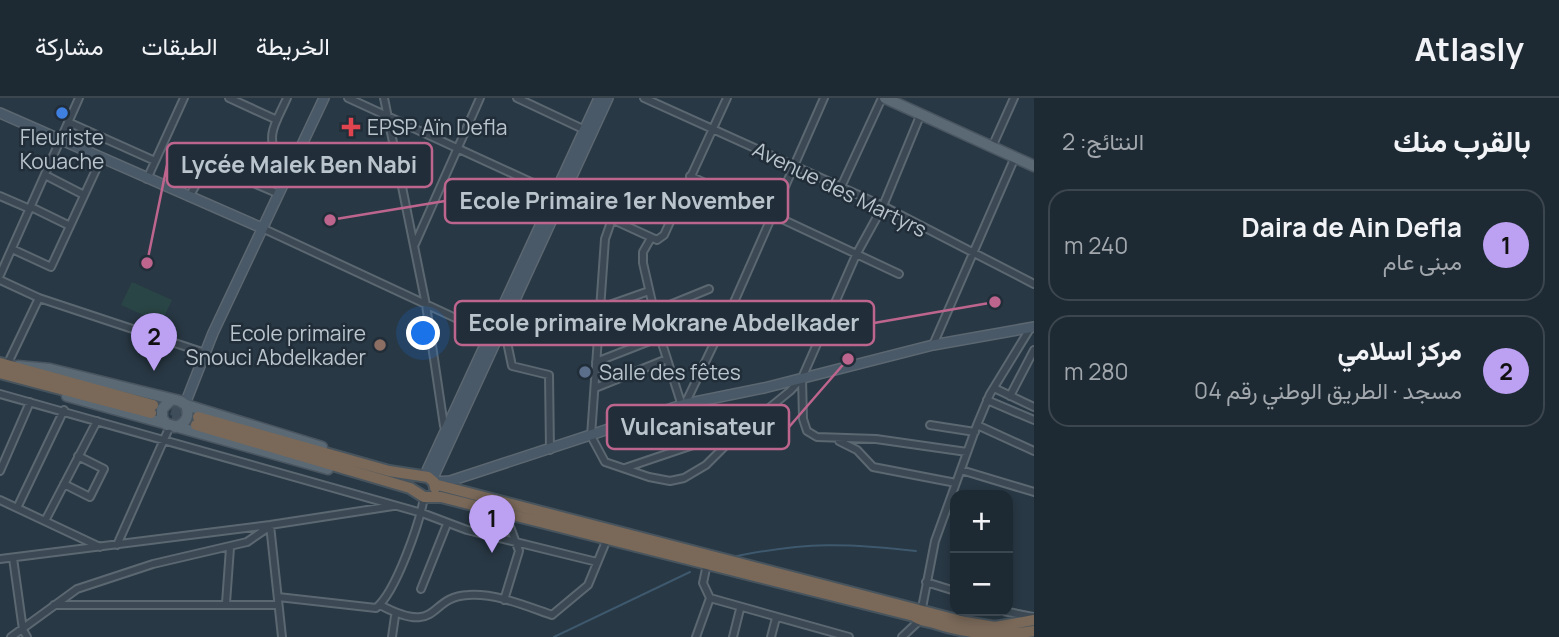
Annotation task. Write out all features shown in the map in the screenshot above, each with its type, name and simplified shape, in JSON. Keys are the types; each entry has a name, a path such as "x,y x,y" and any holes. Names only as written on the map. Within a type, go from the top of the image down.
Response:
{"highway":[{"path":"2,369 152,409"},
{"path":"1034,618 995,627 920,614 707,564 423,494 197,421 429,480 920,614 996,636 1034,631"},
{"path":"423,494 429,480"},
{"path":"423,494 429,480"}],"main road":[{"path":"883,98 1034,166"},
{"path":"2,369 50,369 179,402 389,471"},
{"path":"2,369 171,426 390,483"},
{"path":"171,426 187,419 179,402"},
{"path":"171,426 162,418 162,409 179,402"}],"street":[{"path":"0,275 79,98"},
{"path":"147,178 184,98"},
{"path":"229,98 277,120"},
{"path":"265,187 276,161 269,141 287,98"},
{"path":"179,402 189,387 324,98"},
{"path":"348,98 651,238 662,239 727,98"},
{"path":"384,98 426,305 443,420 452,429"},
{"path":"415,246 480,98"},
{"path":"517,98 588,132"},
{"path":"588,132 599,98"},
{"path":"608,98 588,132 429,480 450,481 684,405 933,345 1033,327"},
{"name":"Avenue des Martyrs","path":"644,98 883,206 1034,284"},
{"path":"684,405 735,300 824,98"},
{"path":"841,187 883,98"},
{"path":"992,147 1014,98"},
{"path":"0,113 262,228 508,342 512,366 549,375 550,450"},
{"path":"920,116 883,206 856,255 802,377 801,406 807,431 817,437 838,440 876,439 967,452"},
{"path":"68,122 155,161"},
{"path":"933,345 1015,157"},
{"path":"12,249 51,267 101,159"},
{"path":"189,197 206,167 212,165 279,194"},
{"path":"45,175 84,195"},
{"path":"690,176 899,274"},
{"path":"722,191 713,212 728,218"},
{"path":"0,197 70,226"},
{"path":"612,219 604,239 591,436 605,462 670,481 684,478 706,465 734,436 758,419 802,377"},
{"path":"651,238 643,252 649,291 660,337 696,444"},
{"path":"0,280 39,298 205,353"},
{"path":"596,335 651,315 654,311 709,289"},
{"path":"598,309 649,291"},
{"path":"2,369 39,298"},
{"path":"902,637 920,614 935,541 987,400 1033,327"},
{"path":"596,362 660,337"},
{"path":"1010,396 1034,350"},
{"path":"594,388 667,359"},
{"path":"994,388 1034,407"},
{"path":"0,394 397,505 447,524 597,562"},
{"path":"987,400 1034,420"},
{"path":"0,471 30,402"},
{"path":"17,508 64,410"},
{"path":"44,521 97,421"},
{"path":"930,425 976,429 1034,451"},
{"path":"117,545 171,426"},
{"path":"625,468 696,444 734,436"},
{"path":"838,440 857,450 873,467 956,483"},
{"path":"64,484 90,497 104,470 78,456"},
{"path":"961,470 1034,492"},
{"path":"380,605 422,513 423,494"},
{"path":"0,500 100,547"},
{"path":"0,559 270,526 397,505"},
{"path":"504,600 518,542 506,516"},
{"path":"421,589 447,524"},
{"path":"11,637 51,605 77,589 153,564 230,548 253,539 270,526"},
{"path":"270,526 282,637"},
{"path":"380,605 395,616 424,623 430,621 455,597 467,594 504,600 552,615 588,585 607,539"},
{"path":"226,603 230,548"},
{"path":"13,558 23,630 27,637"},
{"path":"696,637 710,598 703,583 707,564"},
{"path":"926,582 950,589"},
{"path":"278,597 364,609 380,605"},
{"path":"710,598 849,637"},
{"path":"51,605 278,605"},
{"path":"733,637 740,608"},
{"path":"1013,613 1034,618"},
{"path":"392,637 395,616"},
{"path":"771,637 776,618"},
{"path":"807,637 810,627"}],"green space":[{"path":"132,282 172,300 161,323 121,305"}],"waterway":[{"path":"737,556 784,548 827,545 916,551"},
{"path":"554,637 690,572"}],"tunnel":[{"path":"157,406 195,417"},
{"path":"157,415 192,424"}],"place":[{"name":"Fleuriste Kouache","path":"62,113"},
{"name":"EPSP Aïn Defla","path":"351,127"},
{"name":"Ecole Primaire 1er November","path":"330,220"},
{"name":"Lycée Malek Ben Nabi","path":"147,263"},
{"name":"Ecole primaire Mokrane Abdelkader","path":"995,302"},
{"name":"Ecole primaire Snouci Abdelkader","path":"380,345"},
{"name":"Vulcanisateur","path":"848,359"},
{"name":"مركز اسلامي","path":"154,371"},
{"name":"Salle des fêtes","path":"585,372"},
{"name":"Daira de Ain Defla","path":"492,553"}]}
